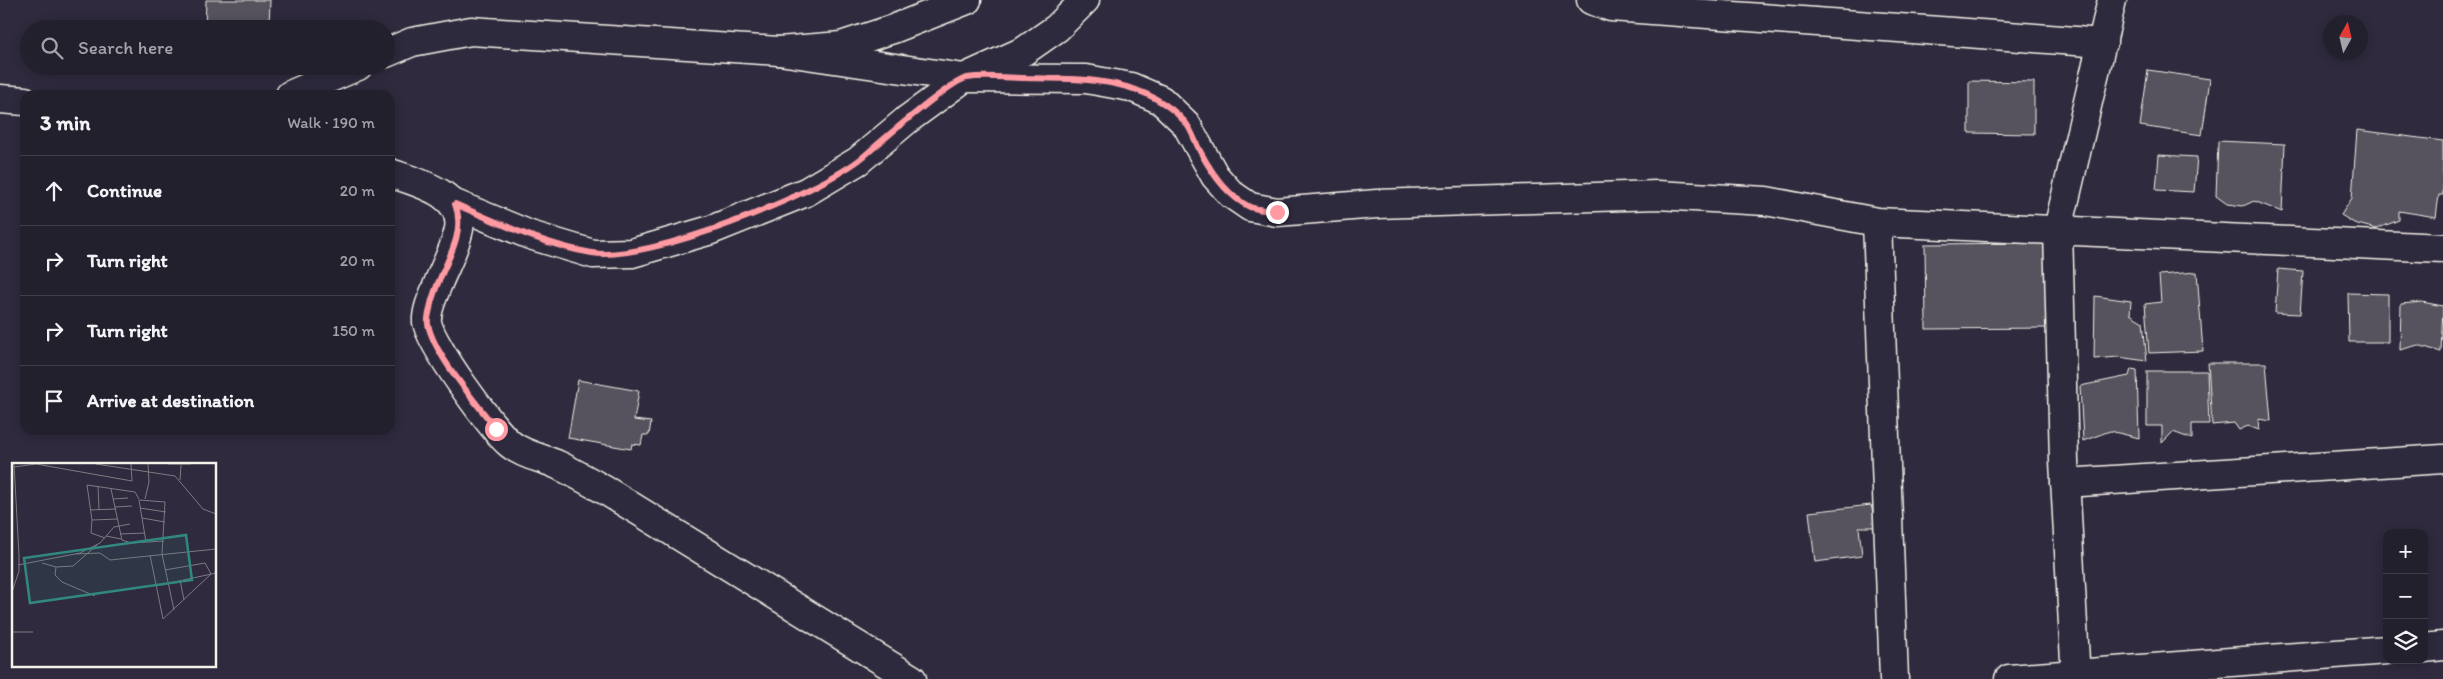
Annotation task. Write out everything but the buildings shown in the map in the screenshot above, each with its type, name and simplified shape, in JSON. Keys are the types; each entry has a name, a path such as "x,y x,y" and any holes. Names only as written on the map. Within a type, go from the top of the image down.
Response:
{"street":[{"path":"779,51 841,46 893,29 967,0"},
{"path":"395,175 416,181 444,195 455,204 530,235 593,254 632,252 711,230 806,192 858,161 908,119 964,78 1024,51 1057,28 1085,0"},
{"path":"1591,0 1610,7 1840,11 2103,44"},
{"path":"2076,676 2065,483 2058,230 2112,0"},
{"path":"395,49 412,42 471,31 779,51 964,78 1086,79 1139,90 1161,100 1186,124 1215,176 1232,194 1250,207 1277,212 1377,204 1657,195 1766,201 1877,222 2443,248"},
{"path":"302,90 337,75"},
{"path":"0,100 20,101"},
{"path":"455,204 459,216 458,230 431,302 427,322 434,339 454,372 496,429 510,444 558,465 608,492 912,679"},
{"path":"1877,222 1894,679"},
{"path":"2065,483 2443,459"},
{"path":"2428,648 2443,646"},
{"path":"2009,679 2260,669 2383,651"}],"route":[{"path":"496,429 454,372 434,339 427,322 437,284 458,230 459,216 455,204 530,235 593,254 632,252 711,230 806,192 858,161 908,119 964,78 1086,79 1131,87 1161,100 1186,124 1215,176 1232,194 1250,207 1277,212"}]}
